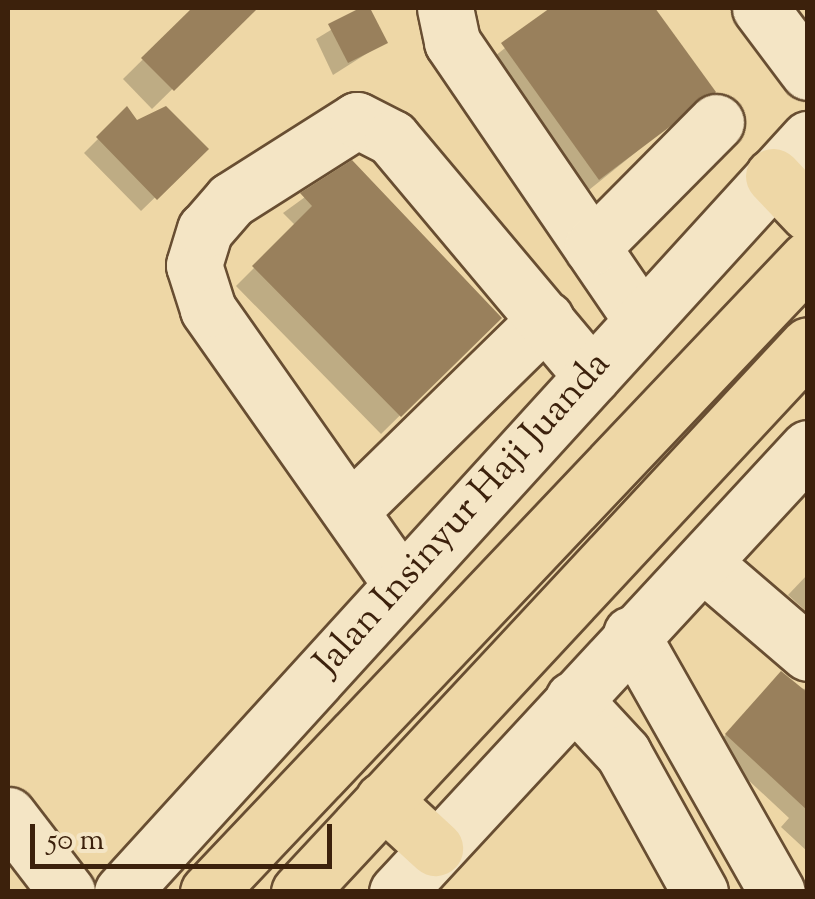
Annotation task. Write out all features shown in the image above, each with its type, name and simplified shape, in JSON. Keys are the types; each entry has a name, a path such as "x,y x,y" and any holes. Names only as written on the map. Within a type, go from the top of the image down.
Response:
{"highway":[{"name":"Jalan Insinyur Haji Juanda","path":"208,892 808,259"},
{"path":"299,892 651,506 808,345"},
{"path":"608,469 651,506"},
{"path":"383,800 435,848"}],"street":[{"path":"445,8 452,42 641,319"},
{"path":"760,8 808,72"},
{"path":"401,584 353,508 208,309 194,264 205,230 232,200 357,120 392,138 592,376"},
{"path":"592,247 716,122"},
{"name":"Jalan Insinyur Haji Juanda","path":"122,892 641,319 796,176"},
{"path":"353,508 546,319"},
{"path":"397,892 631,634 704,562 808,448"},
{"path":"704,562 804,644"},
{"path":"631,634 777,892"},
{"path":"573,699 623,753 700,892"},
{"path":"8,814 38,879"}],"building":[{"path":"192,8 258,8 174,91 141,58"},
{"path":"360,8 370,8 388,43 348,63 328,24"},
{"path":"550,8 655,8 716,92 599,180 501,43"},
{"path":"127,106 137,120 166,106 209,149 157,200 96,137"},
{"path":"352,160 502,318 401,417 252,266 312,206 300,193"},
{"path":"781,671 808,693 808,811 725,734"}]}
